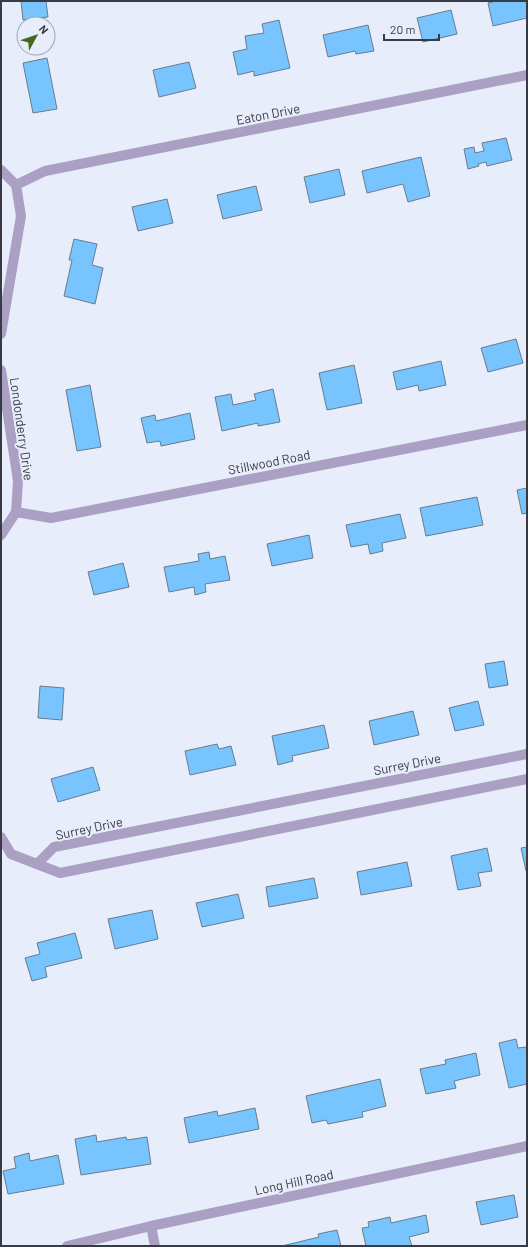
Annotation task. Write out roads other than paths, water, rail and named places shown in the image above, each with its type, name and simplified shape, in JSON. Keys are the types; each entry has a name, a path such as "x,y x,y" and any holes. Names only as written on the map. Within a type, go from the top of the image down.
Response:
{"street":[{"name":"Eaton Drive","path":"16,185 45,172 527,75"},
{"path":"1,170 16,185 21,216 1,334"},
{"name":"Londonderry Drive","path":"1,370 18,481 16,512 1,536"},
{"name":"Stillwood Road","path":"16,512 51,518 527,425"},
{"name":"Surrey Drive","path":"37,864 54,847 527,754"},
{"path":"1,837 11,854 60,873 527,780"},
{"name":"Long Hill Road","path":"67,1246 151,1226 527,1146"},
{"path":"151,1226 155,1246"}]}
